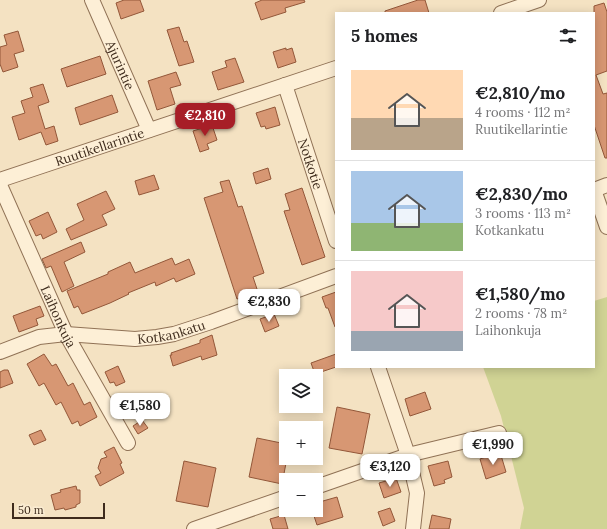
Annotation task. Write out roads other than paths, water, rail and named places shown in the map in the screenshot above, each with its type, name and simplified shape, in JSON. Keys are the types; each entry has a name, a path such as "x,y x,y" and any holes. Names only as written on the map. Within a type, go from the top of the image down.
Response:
{"street":[{"name":"Ajurintie","path":"92,0 149,130"},
{"path":"505,12 533,4"},
{"name":"Ruutikellarintie","path":"0,180 335,68"},
{"name":"Notkotie","path":"285,86 335,239"},
{"name":"Laihonkuja","path":"0,185 66,334 128,443"},
{"path":"595,190 607,185"},
{"path":"595,193 607,226"},
{"name":"Kotkankatu","path":"0,352 40,337 66,334 135,339 157,338 211,322 335,276"},
{"path":"378,368 408,455 417,493 413,529"},
{"path":"323,485 408,455 499,433"},
{"path":"194,529 279,499"}]}
